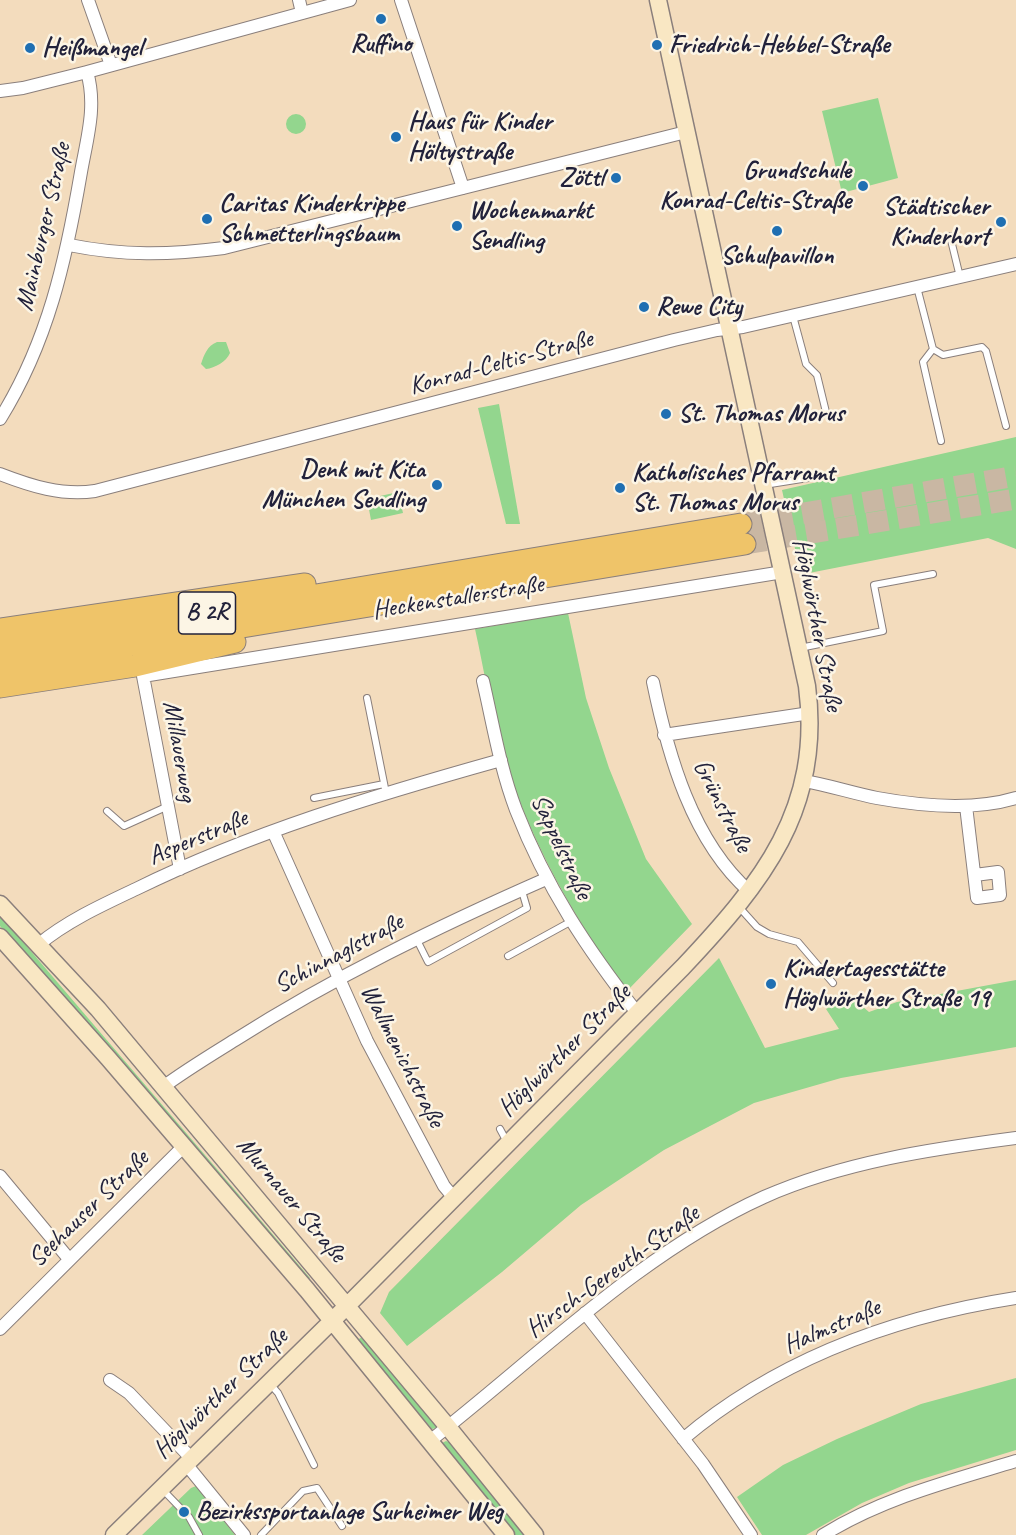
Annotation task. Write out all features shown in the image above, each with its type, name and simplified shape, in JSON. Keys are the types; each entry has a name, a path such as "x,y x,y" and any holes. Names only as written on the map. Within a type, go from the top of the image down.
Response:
{"highway":[{"name":"Heckenstallerstraße","path":"301,618 743,534 413,577"},
{"path":"0,628 279,587 413,577"},
{"name":"B 2R","path":"0,648 413,577"},
{"path":"0,687 183,656 265,634 301,618"},
{"name":"B 2R","path":"0,668 301,618"}],"street":[{"path":"88,0 111,65"},
{"path":"299,0 302,13"},
{"path":"0,91 23,88 87,72 350,0"},
{"path":"402,0 463,188"},
{"path":"658,0 764,489"},
{"name":"Mainburger Straße","path":"0,419 39,344 56,296 69,245 93,105 87,72"},
{"path":"69,245 103,252 141,255 171,255 224,248 686,132"},
{"name":"Konrad-Celtis-Straße","path":"0,474 33,487 75,493 95,491 674,340 793,316 1016,264"},
{"name":"Höglwörther Straße","path":"114,1535 454,1198 504,1136 638,1014 739,907 750,892 785,834 804,781 810,736 810,712 799,648 764,489"},
{"name":"Heckenstallerstraße","path":"143,676 783,572"},
{"name":"Millauerweg","path":"143,676 166,807 180,869"},
{"name":"Sappelstraße","path":"483,681 501,760 516,809 546,879 570,922 638,1014"},
{"name":"Grünstraße","path":"653,682 664,735 691,806 711,844 739,882 750,892"},
{"name":"Grünstraße","path":"664,735 810,712"},
{"name":"Asperstraße","path":"38,945 52,933 96,909 180,869 273,831 385,789 501,760"},
{"path":"804,781 879,799 966,806 1016,798"},
{"path":"966,806 975,875"},
{"name":"Wallmenichstraße","path":"273,831 338,980 444,1186 454,1198"},
{"name":"Schinnaglstraße","path":"163,1087 268,1019 338,980 416,938 546,879"},
{"name":"Murnauer Straße","path":"0,904 98,1009 448,1427 535,1535"},
{"name":"Murnauer Straße","path":"0,937 332,1321 506,1535"},
{"name":"Hirsch-Gereuth-Straße","path":"431,1440 585,1313 708,1226 764,1197 852,1166 1016,1138"},
{"name":"Seehauser Straße","path":"0,1329 183,1147"},
{"path":"0,1176 69,1259"},
{"name":"Halmstraße","path":"683,1439 771,1378 858,1337 912,1319 967,1306 1016,1298"},
{"path":"585,1313 683,1439 752,1535"},
{"path":"111,1380 129,1393 188,1461 244,1535"},
{"path":"823,1535 858,1516 909,1494 1016,1461"}],"lane":[{"path":"950,236 960,277"},
{"path":"917,287 933,349 943,355 982,347 986,351 1006,426"},
{"path":"793,316 806,364 818,375 826,412"},
{"path":"933,349 923,362 941,441"},
{"path":"764,489 827,474"},
{"path":"799,648 883,631 874,585 933,574"},
{"path":"314,798 385,789 367,698"},
{"path":"107,811 124,826 166,807"},
{"path":"416,938 428,962 527,908 522,890"},
{"path":"739,907 757,927 769,934 798,942 833,983"},
{"path":"508,956 570,922"},
{"path":"269,1382 278,1393 314,1464"},
{"path":"161,1488 189,1516 199,1535"},
{"path":"261,1535 303,1491 316,1488 342,1526"}],"green space":[{"path":"878,98 898,178 842,193 822,111"},
{"path":"292,114 300,114 306,120 306,128 300,134 292,134 286,128 286,120"},
{"path":"217,342 226,342 230,353 220,364 206,369 201,364 203,357 208,348"},
{"path":"499,404 520,524 506,524 478,408"},
{"path":"1016,437 1016,549 988,538 804,574 798,562 782,490"},
{"path":"398,492 403,513 371,520 367,499"},
{"path":"568,613 586,698 609,768 646,859 692,924 627,991 571,906 554,876 525,813 512,781 498,734 475,629"},
{"path":"0,915 310,1278 304,1284 0,926"},
{"path":"719,958 765,1048 839,1029 826,1009 850,996 869,1012 897,1002 1016,980 1016,1047 841,1078 754,1103 664,1150 581,1205 502,1272 407,1346 380,1313 389,1292"},
{"path":"364,1336 437,1428 432,1429 357,1340"},
{"path":"1016,1378 1016,1450 909,1483 862,1503 806,1535 762,1535 737,1497 783,1465 837,1439 921,1404"},
{"path":"446,1441 451,1443 524,1535 515,1535 444,1449 442,1443"},
{"name":"Bezirkssportanlage Surheimer Weg","path":"196,1486 235,1535 142,1535 191,1488"}],"tunnel":[{"path":"741,524 1016,476"},
{"path":"745,544 1016,499"}],"place":[{"name":"Ruffino","path":"381,19"},
{"name":"Friedrich-Hebbel-Straße","path":"657,45"},
{"name":"Heißmangel","path":"30,48"},
{"name":"Haus für Kinder Höltystraße","path":"396,137"},
{"name":"Zöttl","path":"616,178"},
{"name":"Grundschule Konrad-Celtis-Straße","path":"863,186"},
{"name":"Caritas Kinderkrippe Schmetterlingsbaum","path":"207,219"},
{"name":"Städtischer Kinderhort","path":"1001,222"},
{"name":"Wochenmarkt Sendling","path":"457,226"},
{"name":"Schulpavillon","path":"777,231"},
{"name":"Rewe City","path":"644,307"},
{"name":"St. Thomas Morus","path":"666,414"},
{"name":"Denk mit Kita München Sendling","path":"437,485"},
{"name":"Katholisches Pfarramt St. Thomas Morus","path":"620,488"},
{"name":"Kindertagesstätte Höglwörther Straße 19","path":"771,984"},
{"name":"Bezirkssportanlage Surheimer Weg","path":"184,1512"}]}
